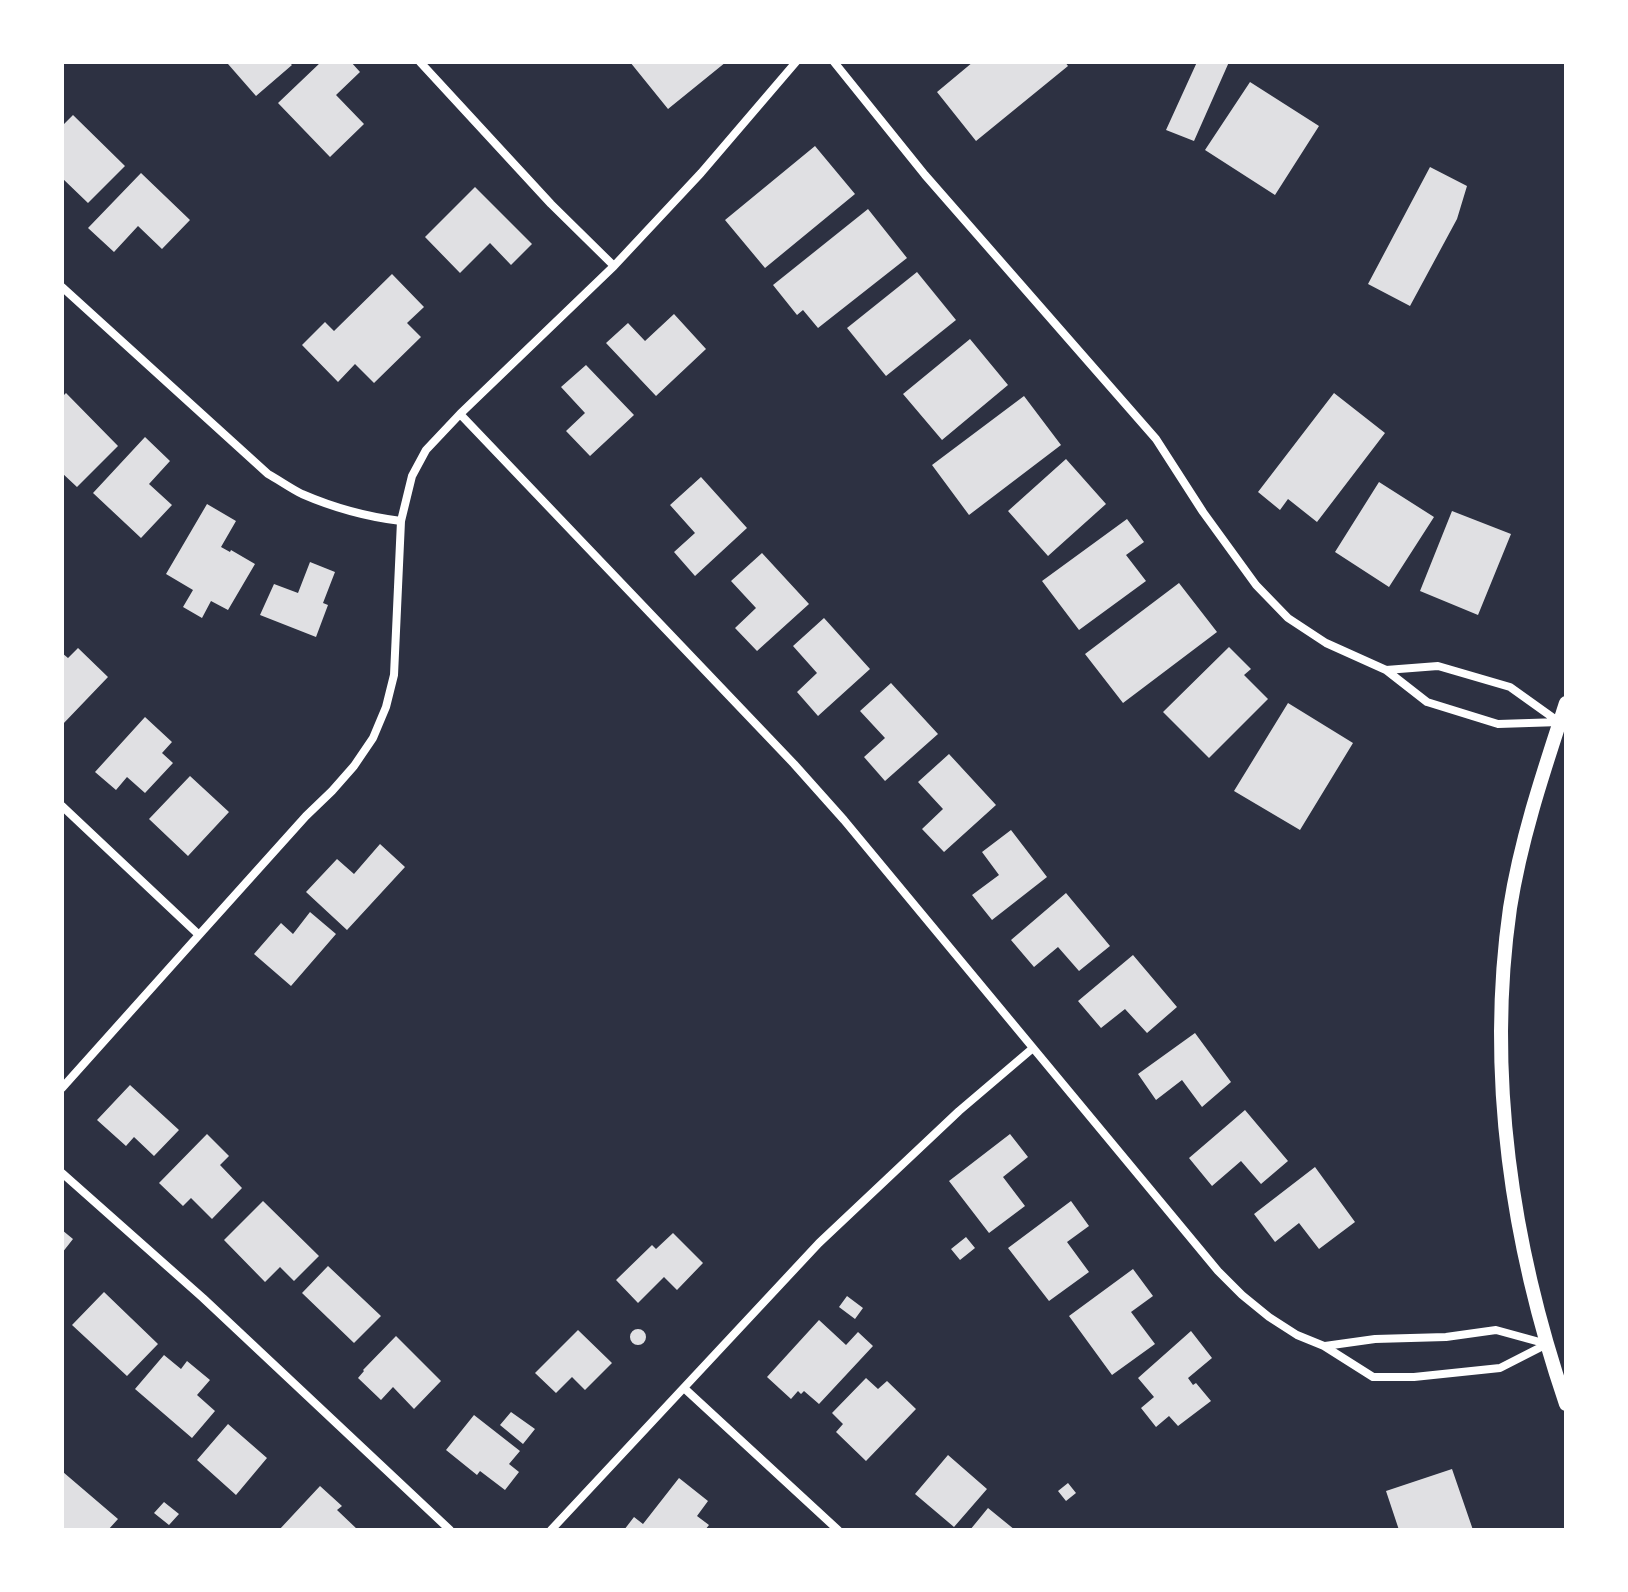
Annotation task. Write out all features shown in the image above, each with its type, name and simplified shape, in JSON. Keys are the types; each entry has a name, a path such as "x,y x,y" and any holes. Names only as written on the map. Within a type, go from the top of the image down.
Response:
{"street":[{"path":"420,62 551,204 614,266"},
{"path":"62,1088 347,774 373,738 386,707 394,675 401,521 412,476 426,450 614,266 701,173 796,62"},
{"path":"834,62 925,175 1156,439 1203,512 1256,585 1288,618 1326,643 1386,670 1427,702 1498,724 1560,722"},
{"path":"62,287 268,474 300,493 339,507 401,521"},
{"path":"460,414 844,820 1218,1271 1242,1295 1297,1335 1324,1346 1373,1377 1414,1377 1500,1368 1547,1344"},
{"path":"1386,670 1438,666 1510,687 1560,722"},
{"path":"1566,703 1534,806 1511,905 1504,956 1502,1007 1508,1154 1524,1249 1547,1344 1566,1404"},
{"path":"62,806 199,935"},
{"path":"551,1530 819,1243 959,1111 1033,1048"},
{"path":"62,1173 203,1298 450,1530"},
{"path":"1324,1346 1496,1330 1547,1344"},
{"path":"684,1388 838,1530"}],"building":[{"path":"289,62 292,65 256,96 228,64"},
{"path":"321,62 351,62 360,72 336,95 364,124 330,157 278,103"},
{"path":"630,62 726,62 668,109"},
{"path":"973,62 1065,62 1068,66 976,141 937,92"},
{"path":"1197,62 1229,62 1194,141 1166,130"},
{"path":"1250,82 1319,126 1275,195 1205,150"},
{"path":"73,115 125,166 88,203 62,178 62,126"},
{"path":"815,146 855,194 765,268 725,220"},
{"path":"1430,167 1467,186 1457,219 1410,306 1368,284"},
{"path":"141,173 190,220 162,249 138,226 114,252 88,228"},
{"path":"475,187 532,244 511,265 490,243 460,273 425,237"},
{"path":"868,209 907,258 818,328 803,310 797,315 773,285"},
{"path":"917,272 956,320 886,376 847,328"},
{"path":"392,274 424,307 407,323 421,337 374,383 355,364 338,382 302,345 325,322 334,331"},
{"path":"674,314 706,349 656,396 606,343 628,323 645,341"},
{"path":"970,339 1008,385 942,440 903,394"},
{"path":"586,365 634,415 590,456 566,431 585,413 561,387"},
{"path":"66,393 118,446 77,487 62,473 62,397"},
{"path":"1334,393 1385,433 1317,522 1288,499 1280,510 1258,492"},
{"path":"1024,396 1061,445 969,515 932,465"},
{"path":"145,437 170,461 149,484 172,505 141,538 93,493"},
{"path":"1066,459 1106,504 1048,556 1008,511"},
{"path":"701,477 747,528 695,576 674,552 695,533 670,505"},
{"path":"1379,482 1434,517 1389,587 1335,552"},
{"path":"207,504 236,521 221,547 255,564 228,610 211,601 202,618 183,607 193,590 166,574"},
{"path":"1452,511 1511,534 1478,615 1420,591"},
{"path":"1127,519 1144,542 1126,555 1146,581 1079,630 1042,581"},
{"path":"762,553 809,604 757,651 735,628 756,608 731,581"},
{"path":"310,562 335,572 323,603 328,605 316,637 260,615 274,584 298,593"},
{"path":"1179,583 1217,632 1123,703 1085,654"},
{"path":"824,618 870,669 818,716 797,692 817,673 793,646"},
{"path":"1229,647 1251,669 1244,675 1268,699 1209,758 1163,712"},
{"path":"78,648 108,677 62,725 62,653 68,658"},
{"path":"891,683 938,734 885,781 864,757 885,738 860,711"},
{"path":"1288,703 1353,743 1300,830 1234,791"},
{"path":"145,717 172,742 162,753 173,763 145,793 127,777 116,790 95,772"},
{"path":"949,754 996,805 944,852 922,829 943,809 918,782"},
{"path":"190,776 229,812 188,856 149,819"},
{"path":"1011,830 1047,877 992,920 972,895 999,875 982,852"},
{"path":"380,844 405,867 347,930 306,892 337,859 354,874"},
{"path":"1066,893 1110,946 1079,971 1058,947 1034,967 1011,940"},
{"path":"310,912 336,934 291,986 254,954 281,923 293,934"},
{"path":"1133,955 1177,1007 1147,1033 1125,1009 1101,1028 1078,1001"},
{"path":"1195,1033 1231,1082 1202,1107 1182,1080 1156,1100 1138,1074"},
{"path":"130,1085 179,1130 154,1156 134,1137 126,1146 97,1120"},
{"path":"1245,1110 1288,1161 1261,1184 1241,1161 1212,1186 1189,1158"},
{"path":"207,1134 229,1156 220,1165 242,1188 212,1219 191,1198 183,1206 159,1183"},
{"path":"1010,1134 1028,1157 1003,1177 1025,1206 989,1233 949,1181"},
{"path":"1315,1167 1355,1222 1319,1249 1299,1223 1275,1242 1254,1214"},
{"path":"263,1201 319,1256 294,1281 280,1267 265,1282 224,1240"},
{"path":"1071,1201 1089,1226 1067,1242 1089,1272 1049,1301 1008,1248"},
{"path":"62,1230 73,1239 62,1253"},
{"path":"673,1233 703,1263 677,1290 664,1277 638,1303 616,1280 652,1245 656,1249"},
{"path":"966,1237 975,1248 960,1260 951,1249"},
{"path":"328,1266 381,1316 354,1343 302,1293"},
{"path":"1133,1269 1153,1296 1131,1312 1155,1344 1112,1375 1069,1316"},
{"path":"104,1292 158,1344 127,1376 72,1325"},
{"path":"847,1296 863,1308 855,1319 839,1307"},
{"path":"819,1320 846,1345 858,1332 873,1346 819,1404 804,1391 801,1394 798,1391 791,1399 767,1377"},
{"path":"638,1329 644,1331 644,1343 638,1345 632,1343 630,1337 632,1331"},
{"path":"578,1330 612,1363 585,1390 572,1377 556,1393 535,1373"},
{"path":"1191,1331 1212,1358 1188,1378 1211,1401 1178,1426 1169,1416 1156,1427 1141,1408 1154,1397 1138,1378"},
{"path":"396,1336 441,1381 414,1409 393,1387 381,1400 358,1378"},
{"path":"164,1355 181,1369 187,1361 210,1380 197,1395 215,1411 192,1438 135,1389"},
{"path":"866,1378 878,1389 887,1381 916,1409 866,1461 836,1432 843,1424 832,1413"},
{"path":"511,1412 535,1429 523,1444 500,1425"},
{"path":"474,1415 520,1451 509,1464 519,1472 505,1490 480,1471 477,1475 446,1450"},
{"path":"228,1424 267,1458 236,1495 197,1460"},
{"path":"948,1455 987,1489 954,1527 915,1494"},
{"path":"1452,1469 1473,1530 1399,1530 1386,1491"},
{"path":"63,1472 118,1519 108,1530 62,1530"},
{"path":"679,1478 708,1501 697,1516 709,1525 705,1530 624,1530 634,1517 643,1524"},
{"path":"1068,1483 1076,1493 1066,1501 1058,1491"},
{"path":"320,1486 342,1506 337,1510 358,1530 279,1530"},
{"path":"164,1502 179,1514 169,1525 154,1513"},
{"path":"988,1508 1015,1530 970,1530"}]}
